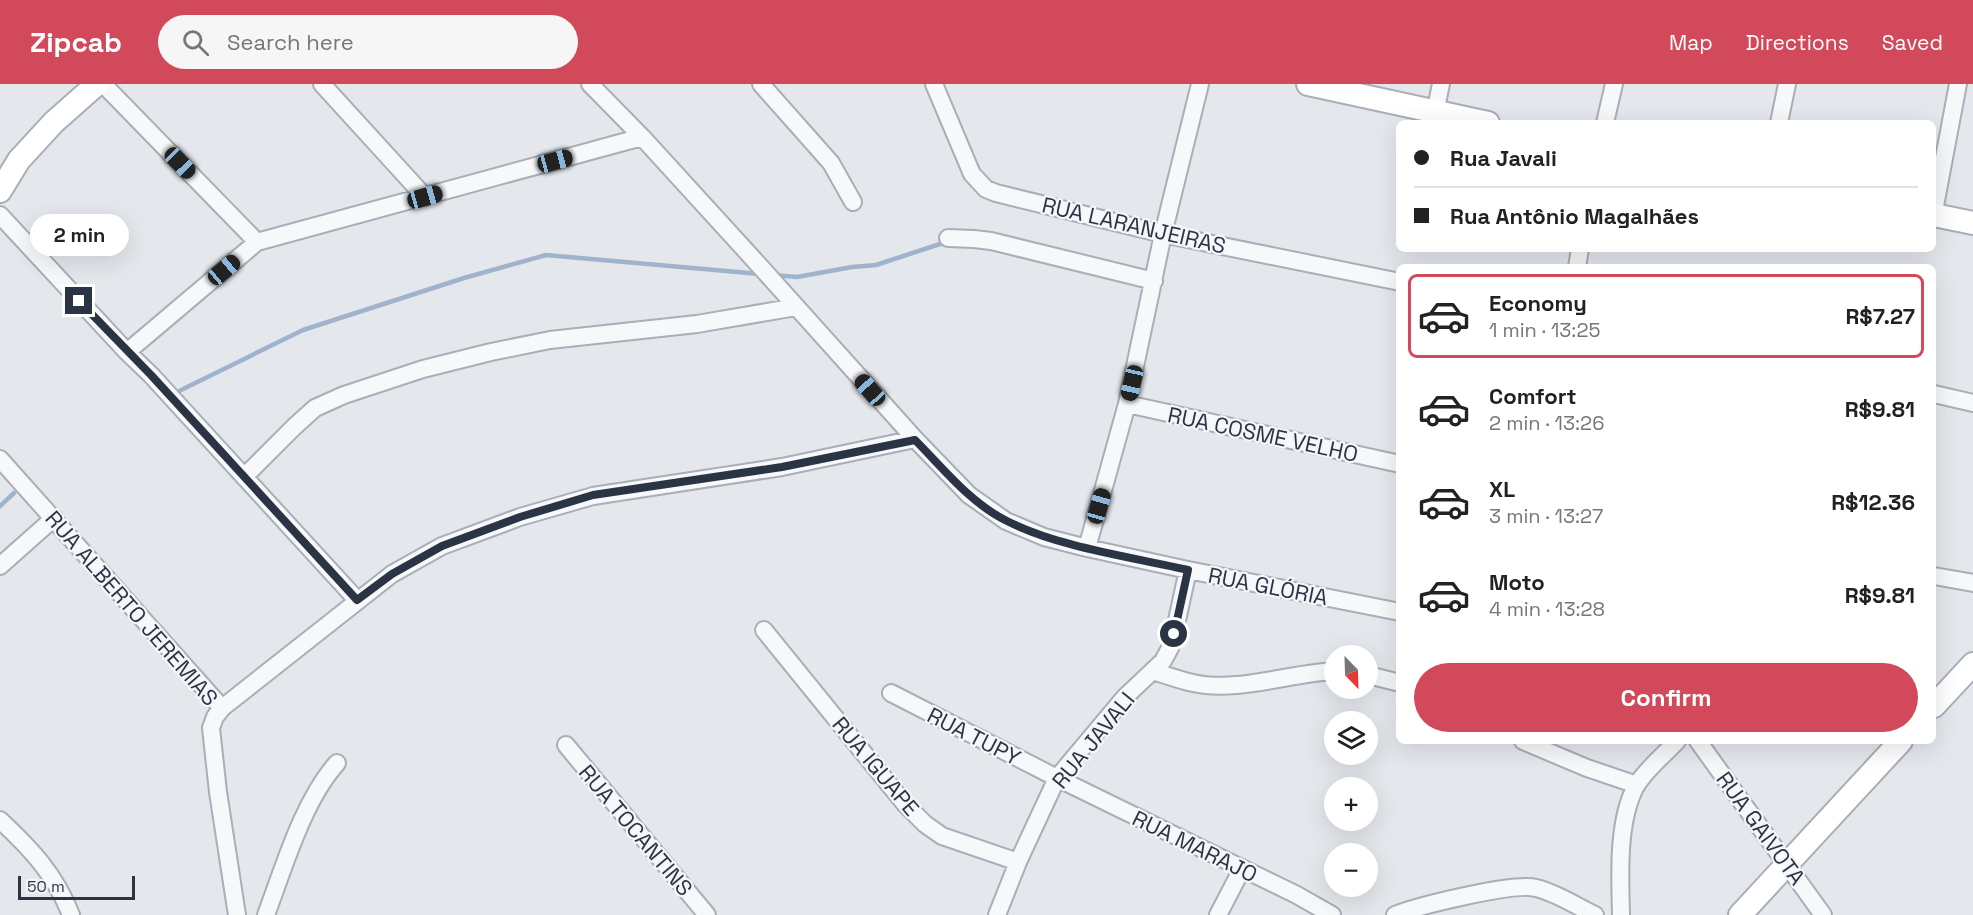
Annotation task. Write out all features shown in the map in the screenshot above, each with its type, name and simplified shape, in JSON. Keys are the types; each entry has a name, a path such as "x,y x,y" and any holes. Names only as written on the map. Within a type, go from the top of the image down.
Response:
{"main road":[{"path":"0,191 19,160 54,122 97,84"},
{"path":"1308,84 1472,120"},
{"path":"1936,214 1973,223"},
{"path":"1936,704 1973,664"},
{"path":"1740,915 1898,744"}],"street":[{"path":"103,84 257,242"},
{"path":"322,84 425,197"},
{"name":"RUA GLÓRIA","path":"590,84 776,283 915,440 969,495 1005,521 1044,537 1087,548 1396,611"},
{"path":"761,84 831,163 853,202"},
{"name":"RUA LARANJEIRAS","path":"934,84 972,174 986,189 1163,234 1396,281"},
{"path":"1087,548 1127,404 1163,234 1200,84"},
{"path":"1435,113 1441,84"},
{"path":"1606,120 1614,84"},
{"path":"1780,120 1787,84"},
{"path":"1936,202 1958,84"},
{"path":"127,352 257,242 642,137"},
{"path":"0,215 151,375 357,600"},
{"path":"948,238 991,241 1152,290"},
{"path":"244,477 315,408 344,395 423,369 550,340 698,324 796,307"},
{"path":"1936,394 1973,403"},
{"name":"RUA COSME VELHO","path":"1127,404 1396,463"},
{"path":"222,708 392,574 442,546 520,517 593,495 782,467 915,440"},
{"name":"RUA ALBERTO JEREMIAS","path":"0,459 222,708 211,728 218,792 237,915"},
{"path":"0,566 54,518"},
{"name":"RUA JAVALI","path":"997,915 1018,862 1057,778 1125,697 1163,661 1170,648 1188,570"},
{"path":"1936,576 1973,583"},
{"name":"RUA IGUAPE","path":"764,630 905,804 925,824 942,836 1018,862"},
{"path":"1153,671 1194,684 1223,686 1324,672"},
{"path":"1378,678 1396,682"},
{"name":"RUA TUPY","path":"891,693 1057,778"},
{"path":"1530,744 1587,768 1637,785"},
{"path":"1621,915 1620,855 1629,805 1637,785 1674,744"},
{"name":"RUA GAIVOTA","path":"1700,744 1823,915"},
{"name":"RUA TOCANTINS","path":"566,745 707,915"},
{"path":"266,915 306,812 324,778 337,763"},
{"name":"RUA MARAJO","path":"1057,778 1305,898 1332,915"},
{"path":"2,825 33,852 51,874 71,915"},
{"path":"1218,915 1242,869"},
{"path":"1395,915 1469,896 1523,886 1551,893 1595,915"}],"waterway":[{"path":"774,275 797,277 876,265 940,244 947,244"},
{"path":"175,393 303,330 464,278 546,255 760,274"},
{"path":"0,506 14,493"}],"route":[{"path":"79,301 151,375 357,600 392,574 442,546 520,517 593,495 782,467 915,440 969,495 1005,521 1044,537 1188,570 1174,634"}]}
